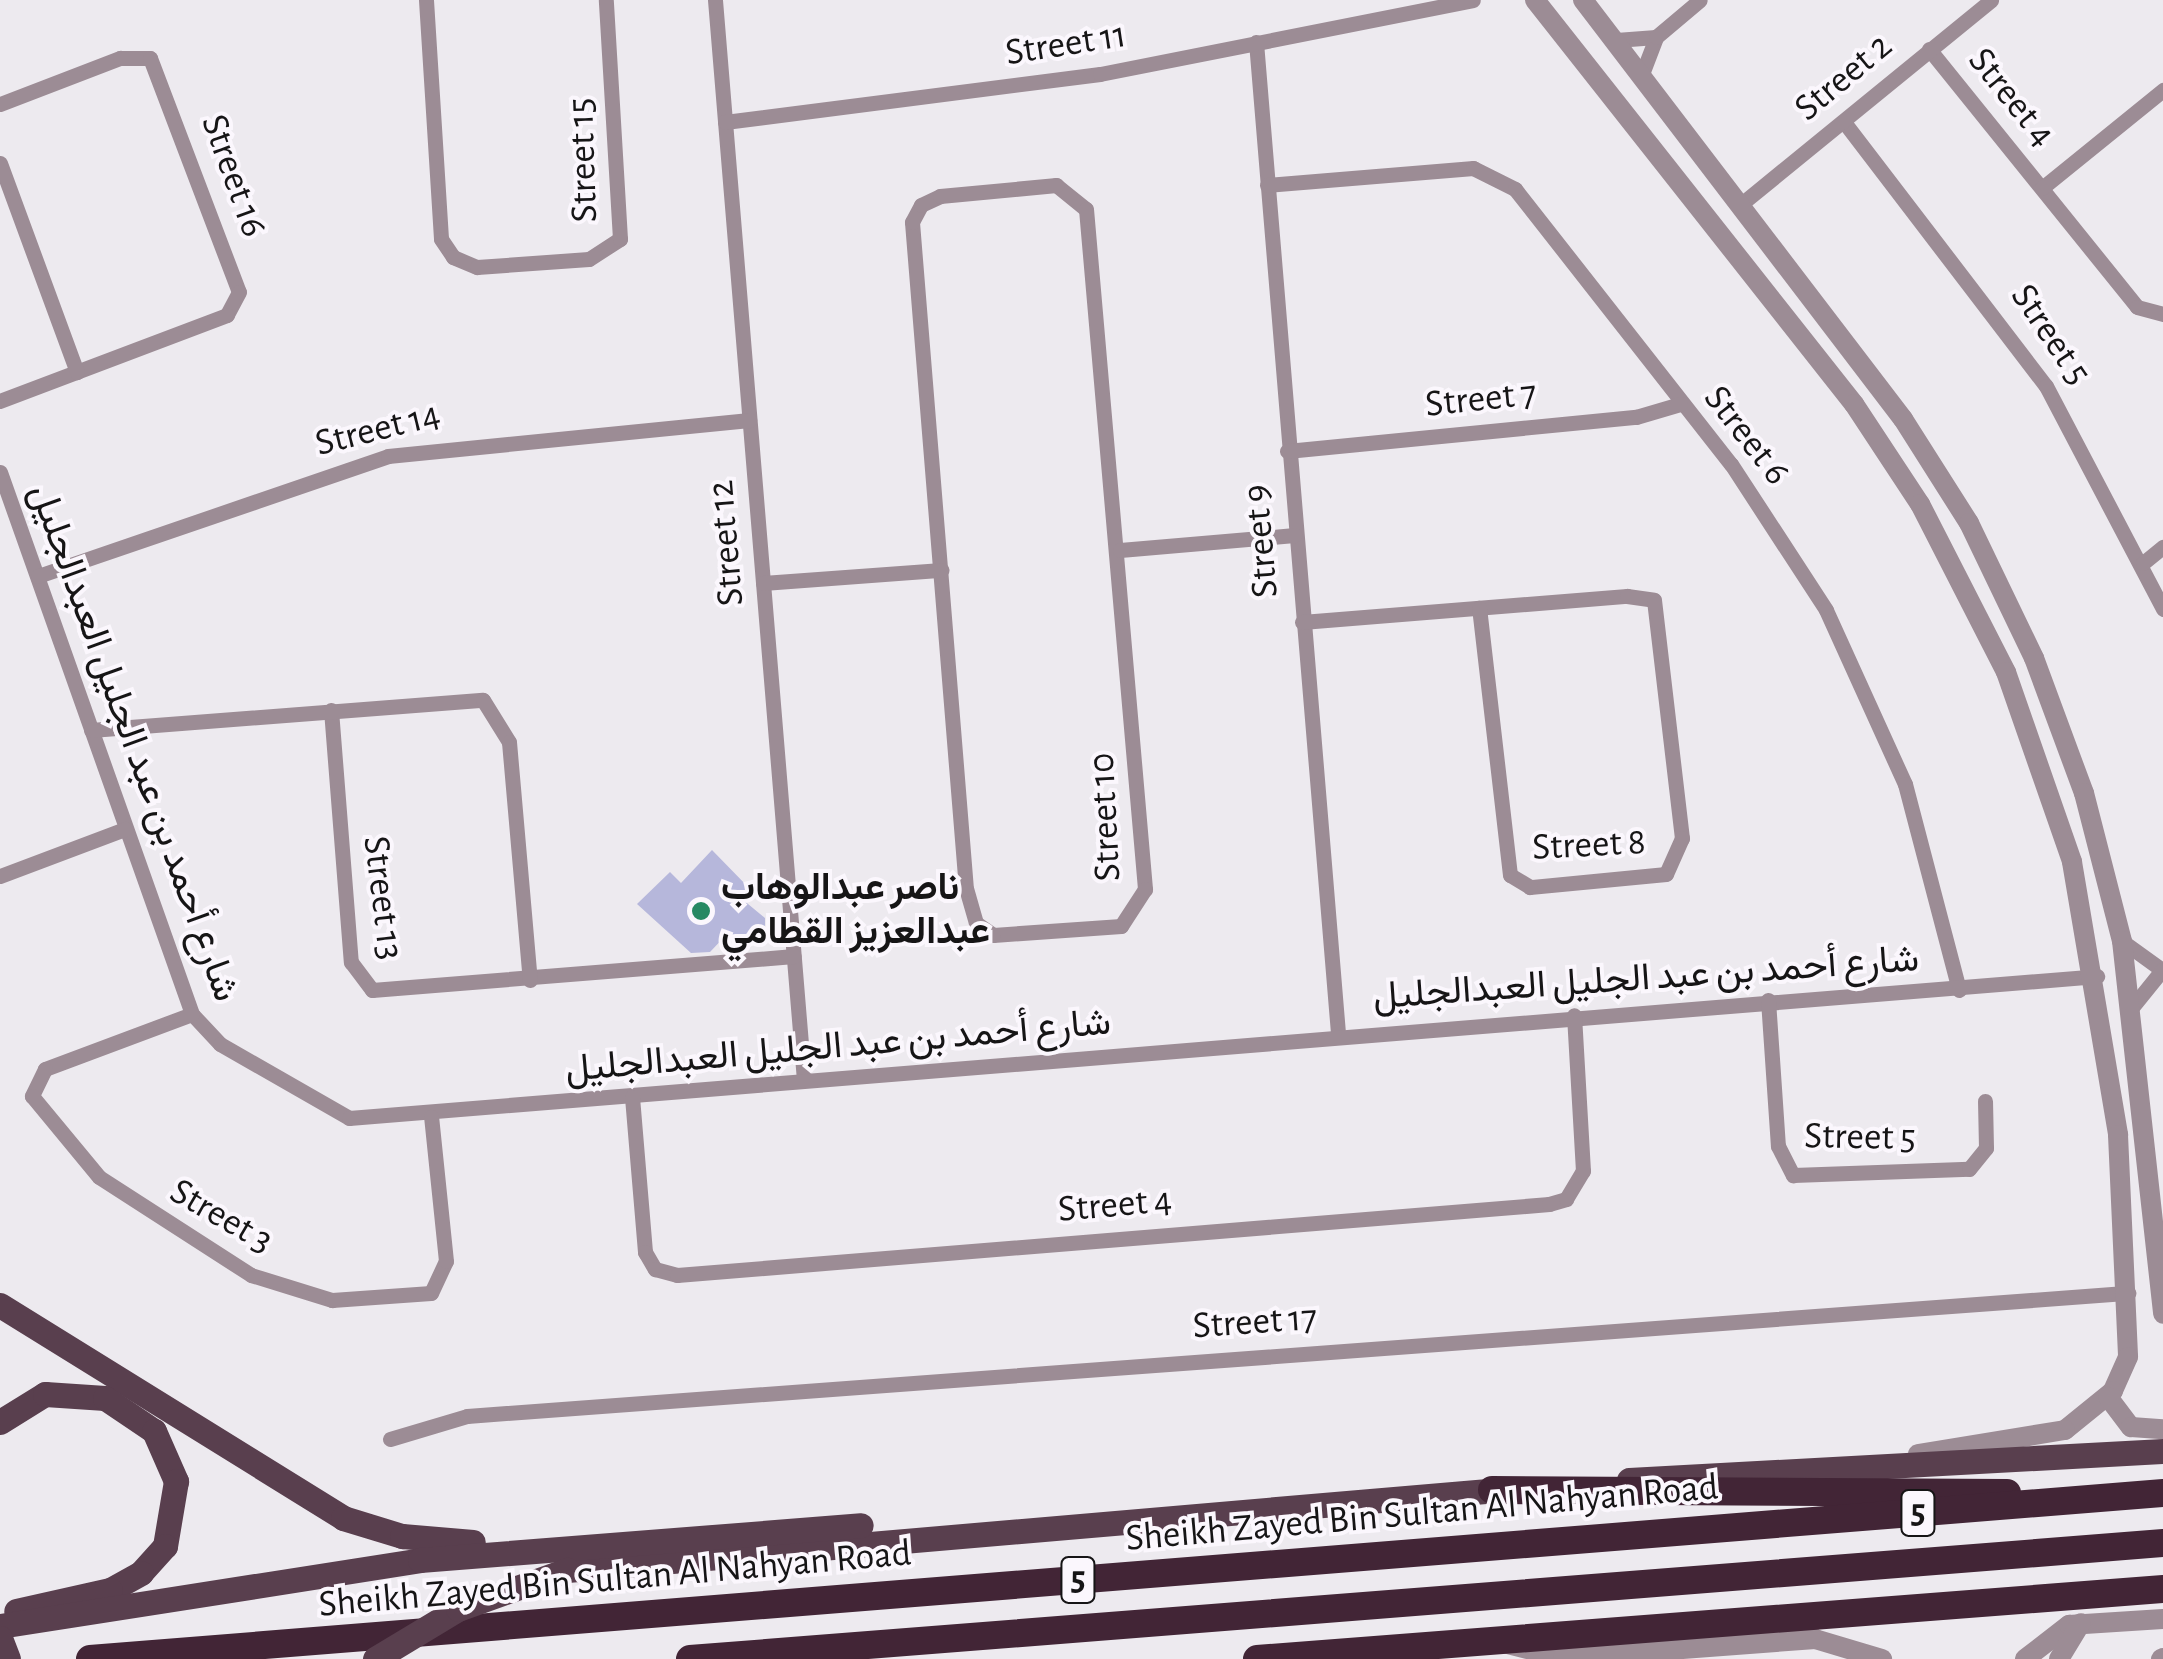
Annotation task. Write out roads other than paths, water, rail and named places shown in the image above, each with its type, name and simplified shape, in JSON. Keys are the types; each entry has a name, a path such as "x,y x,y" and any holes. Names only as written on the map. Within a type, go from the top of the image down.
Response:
{"highway":[{"path":"1492,1490 1928,1487 2083,1501"},
{"name":"Sheikh Zayed Bin Sultan Al Nahyan Road","path":"90,1659 2163,1493"},
{"name":"5","path":"690,1659 2163,1543"},
{"path":"1258,1659 2163,1590"}],"main road":[{"path":"0,1305 343,1518 435,1540 583,1543"},
{"path":"0,1422 46,1394 119,1403 165,1446 177,1498 165,1546 135,1577 0,1614"},
{"path":"374,1659 458,1609 567,1570 1056,1526 1840,1464 2163,1451"},
{"path":"0,1626 583,1543 921,1522 1056,1526"},
{"path":"0,1638 8,1659"},
{"path":"1382,1659 1418,1648"}],"street":[{"name":"Street 15","path":"426,0 442,239 452,258 477,266 589,259 620,238 606,0"},
{"name":"Street 12","path":"715,0 804,1080"},
{"name":"Street 11","path":"725,122 1074,78 1474,0"},
{"path":"1535,0 1854,404 1954,567 1974,604 2043,766 2096,976 2128,1293 2130,1351 2108,1396 2050,1435 1840,1464"},
{"path":"1583,0 1886,395 1986,554 2005,592 2068,747 2122,941 2133,1006 2163,1314"},
{"path":"1642,74 1656,37 1700,0"},
{"name":"Street 2","path":"1740,205 1991,0"},
{"path":"1616,40 1656,37"},
{"name":"Street 9","path":"1256,42 1338,1034"},
{"name":"Street 4","path":"1929,48 2138,307 2163,314"},
{"name":"Street 16","path":"0,104 120,58 150,58 238,287 227,315 0,401"},
{"name":"Street 4","path":"2042,188 2163,90"},
{"name":"Street 5","path":"1844,122 2000,316 2143,563 2163,609"},
{"path":"0,163 77,372"},
{"name":"Street 6","path":"1268,184 1456,167 1498,175 1680,404 1799,562 1857,668 1926,846 1960,990"},
{"name":"Street 10","path":"1056,185 1082,202 1120,550 1146,880 1140,908 1114,928 993,936 972,917 942,570 912,232 915,212 940,196 1056,185"},
{"name":"Street 7","path":"1287,452 1636,418 1680,404"},
{"name":"Street 14","path":"38,576 388,456 749,420"},
{"name":"شارع أحمد بن عبد الجليل العبدالجليل","path":"0,472 192,1014 220,1044 328,1112 431,1117 1338,1034 1768,1000 1960,990 2096,976"},
{"path":"1120,550 1294,535"},
{"path":"2143,563 2163,547"},
{"path":"1954,567 1973,568 1986,554"},
{"path":"762,583 942,570"},
{"path":"1974,604 2005,592"},
{"name":"Street 8","path":"1302,622 1479,608 1636,596 1656,603 1682,838 1666,874 1530,887 1510,876 1479,608"},
{"path":"91,730 463,698 498,712 510,742 530,980"},
{"name":"Street 13","path":"331,710 358,980 392,993 794,956"},
{"path":"0,876 126,828"},
{"path":"2122,941 2162,970 2133,1006"},
{"name":"Street 5","path":"1768,1000 1778,1146 1793,1175 1969,1169 1986,1148 1985,1100"},
{"name":"Street 3","path":"192,1014 44,1069 32,1096 99,1177 251,1275 332,1300 431,1294 446,1261 431,1117"},
{"name":"Street 4","path":"632,1097 645,1252 655,1268 676,1275 1549,1204 1566,1198 1583,1171 1574,1015"},
{"name":"Street 17","path":"390,1439 467,1416 2128,1293"},
{"path":"2108,1396 2131,1428 2163,1429"},
{"path":"2025,1659 2083,1622 2163,1619"},
{"path":"2059,1659 2083,1622"},
{"path":"1498,1641 1563,1658 1832,1640 1882,1659"},
{"path":"1767,1644 1795,1659"}],"place":[{"name":"ناصر عبدالوهاب عبدالعزيز القطامي","path":"701,911"}]}
